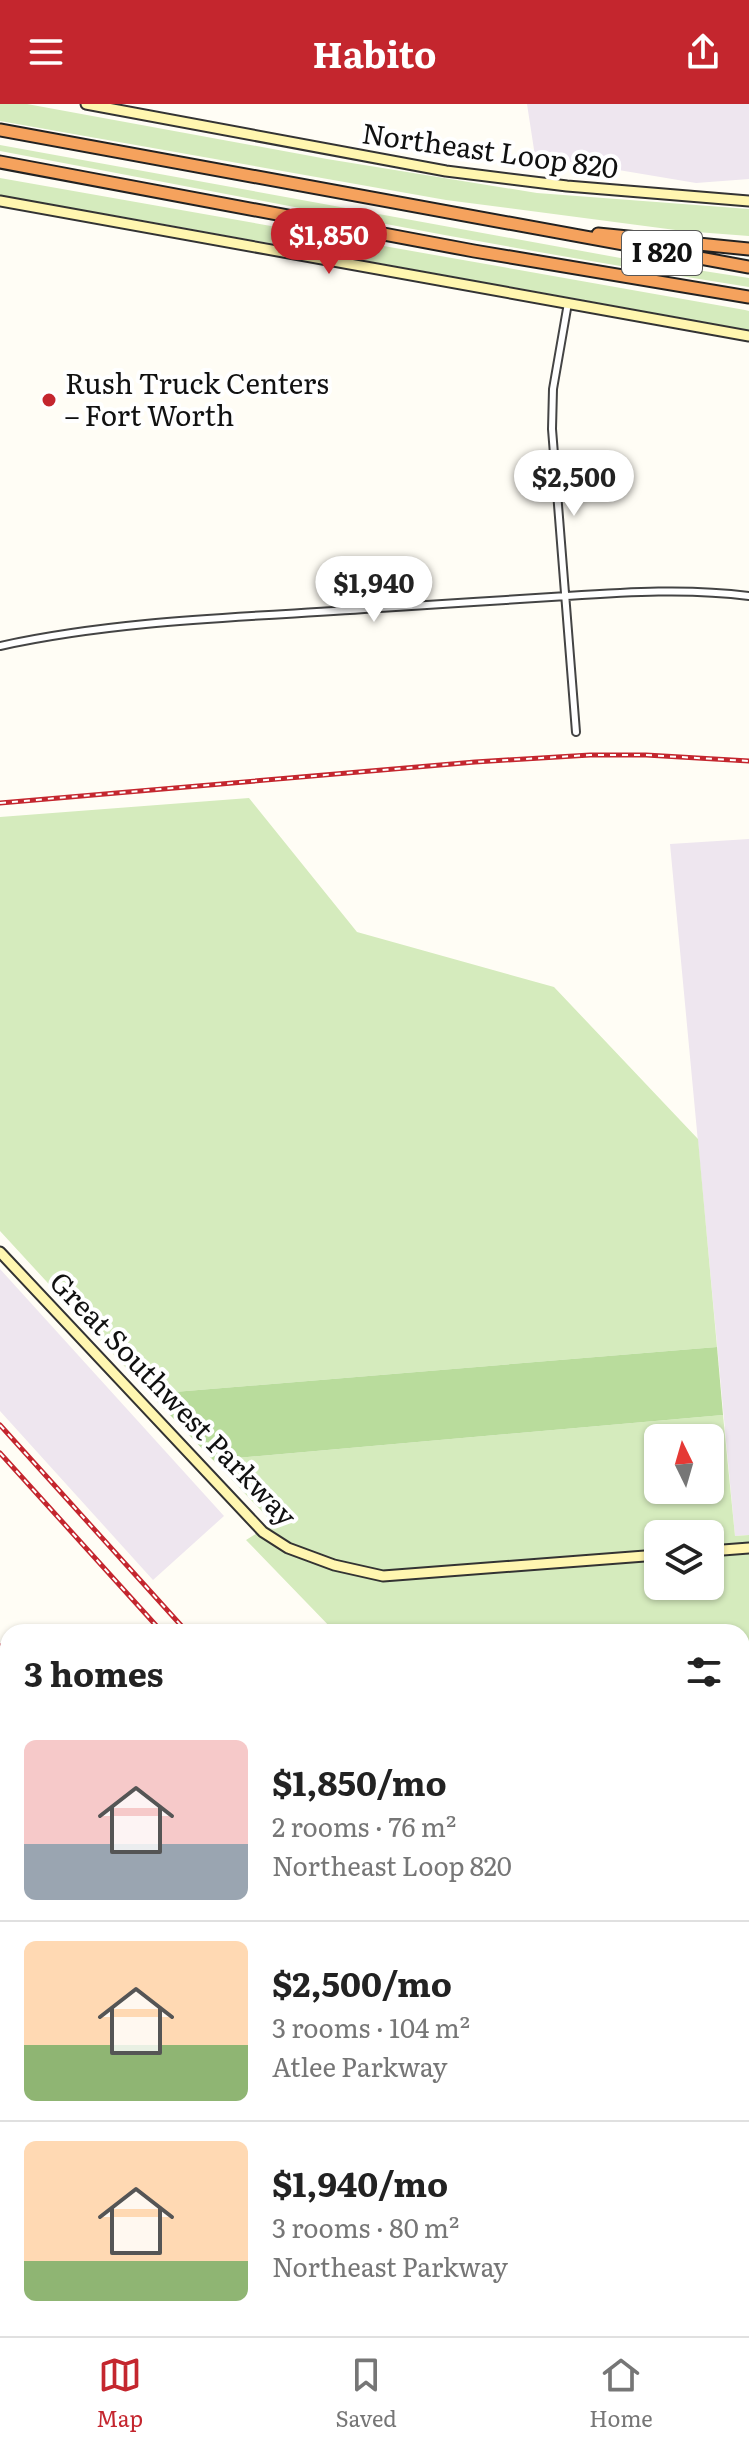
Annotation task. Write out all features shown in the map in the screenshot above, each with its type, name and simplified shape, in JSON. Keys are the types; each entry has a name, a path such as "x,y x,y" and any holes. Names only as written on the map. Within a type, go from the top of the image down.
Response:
{"highway":[{"name":"I 820","path":"0,130 749,267"},
{"name":"I 820","path":"0,162 474,251 749,297"},
{"path":"576,234 610,234 749,249"},
{"path":"729,295 749,304"}],"main road":[{"name":"Northeast Loop 820","path":"86,104 446,171 567,186 749,201"},
{"path":"0,201 749,336"},
{"name":"Great Southwest Parkway","path":"0,1252 252,1521 288,1548 334,1565 383,1576 644,1556"},
{"path":"724,1550 749,1548"}],"street":[{"path":"568,303 552,401 576,732"},
{"path":"0,646 86,631 153,624 566,596 656,591 749,596"}],"shaded area":[{"path":"527,104 749,104 749,179 696,183 535,156"},
{"path":"749,839 749,1535 735,1536 670,844"},
{"path":"0,1269 224,1516 153,1580 0,1411"}],"green space":[{"path":"0,104 27,104 327,159 537,193 749,209 749,236 683,231 446,200 0,121"},
{"path":"0,145 626,259 749,278 749,287 561,256 0,151"},
{"path":"0,178 745,310 749,311 749,330 0,197"},
{"path":"249,798 357,932 554,987 698,1139 717,1347 150,1394 0,1231 0,817"},
{"path":"717,1347 723,1415 213,1460 150,1394"},
{"path":"723,1415 724,1424 644,1424 644,1504 724,1504 724,1425 735,1536 749,1535 749,1624 327,1624 246,1540 273,1523 213,1460"}],"railway":[{"path":"0,803 590,755 749,761"},
{"path":"0,1425 180,1624"},
{"path":"0,1453 155,1624"}],"place":[{"name":"Rush Truck Centers – Fort Worth","path":"49,400"}]}
